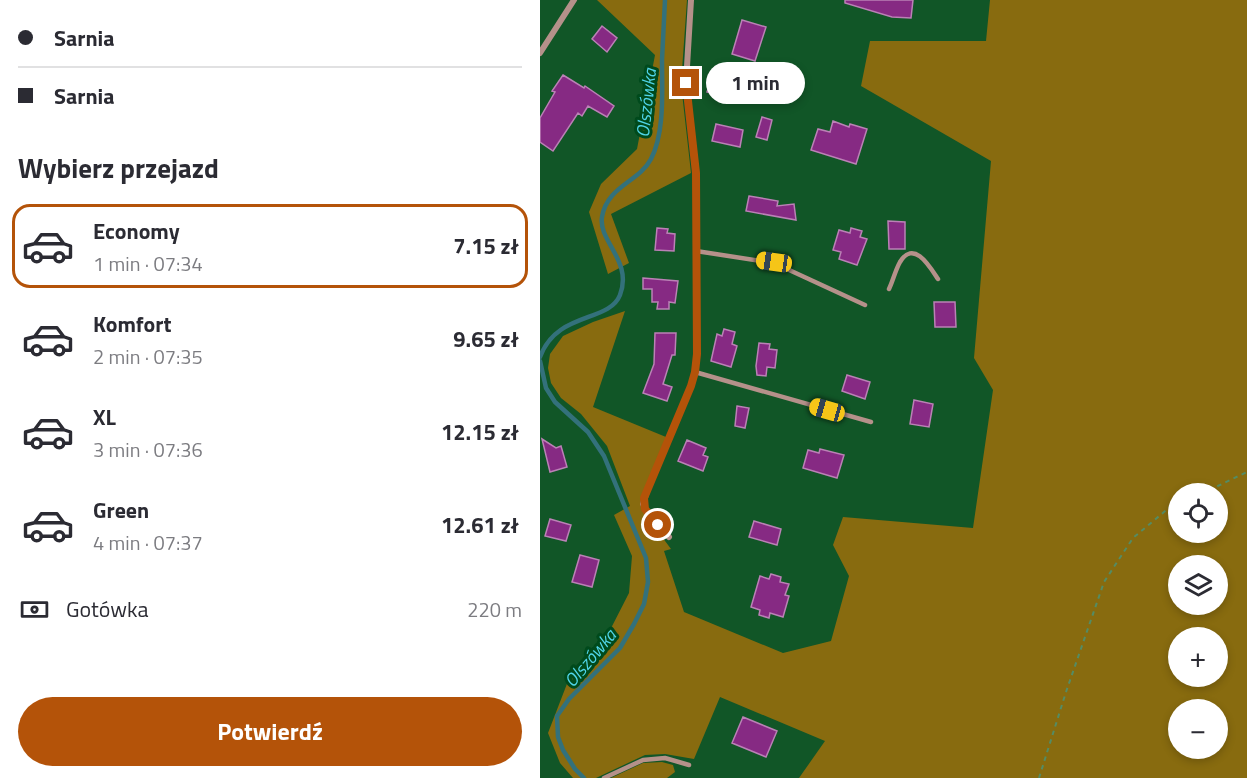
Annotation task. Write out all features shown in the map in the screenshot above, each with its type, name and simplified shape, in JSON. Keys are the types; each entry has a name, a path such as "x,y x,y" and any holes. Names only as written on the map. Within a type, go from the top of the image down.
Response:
{"street":[{"path":"540,53 574,0"},
{"path":"669,537 647,512 643,504 695,372 697,354 696,173 686,83 691,0"}],"lane":[{"path":"696,251 774,262 865,305"},
{"path":"889,290 901,261 910,254 916,254 927,261 938,279"},
{"path":"695,372 871,422"},
{"path":"604,778 643,760 665,758 688,765"}],"path":[{"path":"1224,483 1247,472"},
{"path":"1039,778 1104,582 1134,538 1168,509"}],"shaded area":[{"path":"597,0 687,0 681,84 691,173 611,214 629,263 608,274 589,212 601,184 637,149 655,55"},
{"path":"990,0 1247,0 1247,778 799,778 825,741 720,697 694,759 665,754 645,755 596,778 573,778 560,763 548,733 570,676 606,638 629,593 632,556 614,515 630,506 607,446 581,414 561,398 551,383 548,368 550,354 563,336 625,311 593,407 666,437 640,503 642,510 671,549 664,551 684,612 783,653 831,641 849,576 833,545 843,517 973,528 993,390 974,358 991,161 861,86 870,41 986,41"},
{"path":"662,762 673,765 675,772 667,778 611,778 643,763"}],"building":[{"path":"845,0 913,0 911,18 892,17 845,3"},
{"path":"742,20 766,27 755,61 732,54"},
{"path":"602,26 617,38 607,52 592,39"},
{"path":"715,67 733,72 726,97 707,92"},
{"path":"563,75 584,88 585,86 614,106 607,117 588,106 582,116 578,113 553,151 540,142 540,118 555,92 552,91"},
{"path":"762,117 772,120 767,140 756,137"},
{"path":"833,121 849,127 850,124 867,129 856,164 811,150 818,129 830,132"},
{"path":"716,124 743,130 740,147 712,141"},
{"path":"749,196 778,201 777,206 794,204 796,220 746,211"},
{"path":"888,221 905,222 905,249 889,249"},
{"path":"657,228 668,229 667,233 675,234 674,251 655,250"},
{"path":"851,228 862,231 860,237 867,239 857,265 839,259 841,252 833,250 839,230 850,233"},
{"path":"643,278 678,281 675,303 669,302 669,309 657,309 658,302 652,302 652,289 643,289"},
{"path":"934,302 955,302 956,327 935,327"},
{"path":"724,329 735,332 732,344 737,346 731,367 711,361 717,334 722,336"},
{"path":"655,333 676,333 675,355 672,355 663,384 672,387 667,401 643,393 654,364"},
{"path":"759,343 770,344 769,349 777,350 775,368 767,367 766,376 757,375"},
{"path":"847,375 870,382 865,399 842,391"},
{"path":"914,400 933,404 929,427 910,424"},
{"path":"737,406 749,408 745,428 735,426"},
{"path":"542,439 556,448 561,446 567,467 550,472"},
{"path":"687,440 706,448 703,455 708,457 703,471 678,461"},
{"path":"820,449 844,455 837,478 803,468 808,450 819,453"},
{"path":"550,519 571,525 566,541 545,536"},
{"path":"754,521 781,529 777,545 749,537"},
{"path":"580,555 599,560 592,587 572,582"},
{"path":"771,574 781,577 780,582 789,584 785,595 789,596 783,617 770,613 769,618 759,615 760,610 751,607 760,576 769,579"},
{"path":"743,717 777,731 766,757 732,743"}],"waterway":[{"name":"Olszówka","path":"540,357 548,342 558,332 605,310 614,304 620,295 623,283 622,272 605,235 602,217 610,198 646,167 659,136 662,111 665,0"},
{"name":"Olszówka","path":"540,361 546,388 555,402 588,432 604,456 646,558 648,582 644,604 634,624 620,648 569,699 557,716 558,737 563,750 575,769 584,778"}],"route":[{"path":"658,525 645,509 644,498 691,386 697,354 696,173 686,83"}]}
